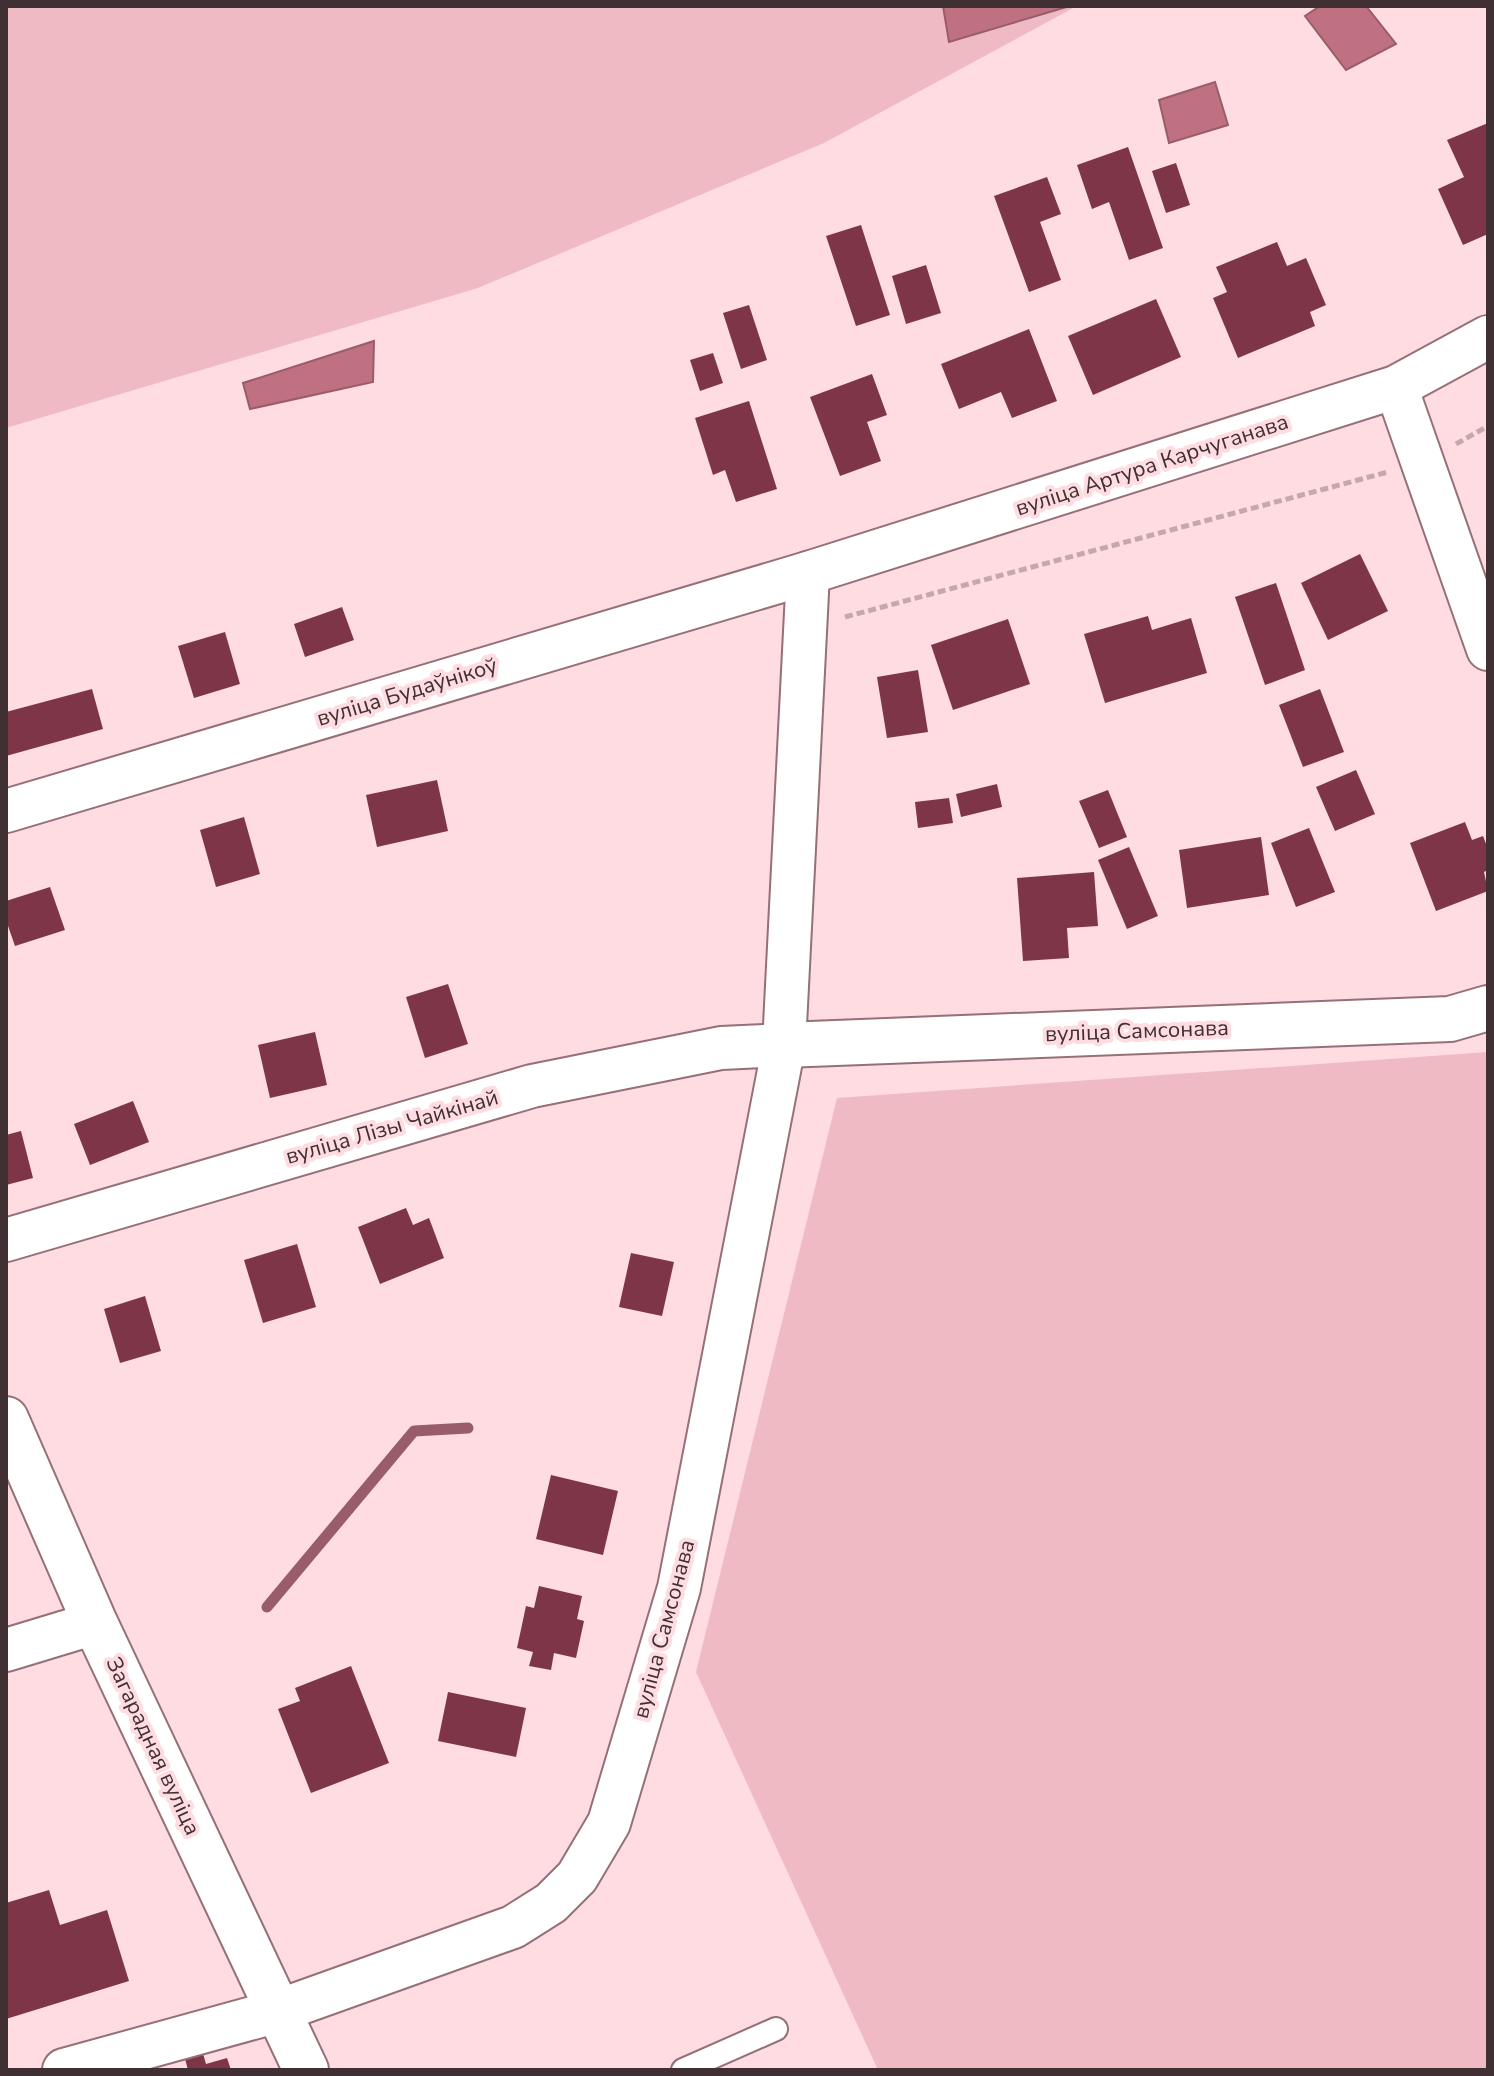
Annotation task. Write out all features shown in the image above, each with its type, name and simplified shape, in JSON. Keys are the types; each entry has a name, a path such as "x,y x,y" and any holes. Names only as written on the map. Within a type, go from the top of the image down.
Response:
{"street":[{"name":"вуліца Артура Карчуганава","path":"808,573 1396,387 1488,337"},
{"path":"1396,387 1488,649"},
{"name":"вуліца Самсонава","path":"64,2070 278,2011 513,1927 551,1903 577,1877 609,1823 679,1588 784,1045 808,573"},
{"name":"вуліца Будаўнікоў","path":"6,811 808,573"},
{"name":"вуліца Самсонава","path":"784,1045 1450,1019 1488,1008"},
{"name":"вуліца Лізы Чайкінай","path":"6,1240 532,1086 721,1048 784,1045"},
{"name":"Загарадная вуліца","path":"6,1419 95,1623 306,2070"},
{"path":"6,1650 95,1623"}],"lane":[{"path":"683,2070 776,2029"}],"path":[{"path":"806,628 1424,463 1488,426"}],"shaded area":[{"path":"6,6 1077,6 824,143 478,288 6,428"},
{"path":"943,6 1070,6 949,42"},
{"path":"1320,6 1366,6 1396,44 1346,70 1305,16"},
{"path":"1215,82 1228,125 1169,143 1159,100"},
{"path":"374,341 373,382 250,409 243,383"},
{"path":"1488,1052 1488,2070 878,2070 696,1672 837,1098"}],"building":[{"path":"1488,123 1488,234 1463,245 1438,189 1464,177 1447,140"},
{"path":"1128,147 1163,248 1129,260 1109,202 1092,209 1077,165"},
{"path":"1176,163 1190,205 1166,213 1152,171"},
{"path":"1047,177 1061,214 1040,222 1061,280 1029,292 994,196"},
{"path":"861,225 890,315 856,326 826,236"},
{"path":"1277,242 1287,266 1306,258 1326,305 1310,312 1315,326 1238,358 1213,298 1227,292 1216,267"},
{"path":"926,265 941,313 906,324 892,276"},
{"path":"1156,299 1181,357 1093,395 1068,336"},
{"path":"749,305 767,360 741,369 723,313"},
{"path":"1029,329 1057,401 1012,418 1001,392 959,409 941,364"},
{"path":"713,353 723,383 700,391 690,360"},
{"path":"872,374 887,415 867,422 881,461 840,476 810,397"},
{"path":"749,401 777,489 736,502 725,470 713,475 695,418"},
{"path":"1360,554 1388,611 1328,640 1301,583"},
{"path":"1276,583 1305,670 1265,685 1235,597"},
{"path":"342,607 354,640 305,657 294,624"},
{"path":"1148,616 1152,630 1191,618 1207,673 1105,703 1084,634"},
{"path":"1008,619 1030,684 953,710 931,645"},
{"path":"225,632 240,684 194,698 178,646"},
{"path":"918,670 928,732 887,738 877,677"},
{"path":"92,689 103,729 6,756 6,712"},
{"path":"1320,689 1344,752 1303,767 1279,705"},
{"path":"1356,770 1375,814 1335,831 1316,787"},
{"path":"437,780 448,831 377,847 366,795"},
{"path":"997,784 1002,807 961,817 956,794"},
{"path":"1108,790 1127,837 1099,848 1079,801"},
{"path":"949,798 953,823 918,828 915,802"},
{"path":"244,817 260,874 216,887 200,830"},
{"path":"1465,822 1472,840 1483,836 1488,849 1488,870 1484,872 1488,891 1436,911 1410,843"},
{"path":"1309,828 1335,892 1296,907 1271,843"},
{"path":"1261,837 1269,895 1187,908 1179,850"},
{"path":"1129,847 1158,916 1127,929 1098,860"},
{"path":"1094,872 1098,926 1067,928 1069,958 1023,961 1017,878"},
{"path":"50,887 65,930 15,946 6,920 6,901"},
{"path":"448,984 468,1044 425,1058 406,997"},
{"path":"315,1032 327,1085 270,1098 258,1045"},
{"path":"133,1101 149,1142 90,1165 74,1124"},
{"path":"21,1131 33,1178 6,1185 6,1135"},
{"path":"406,1208 413,1225 429,1218 444,1258 380,1284 358,1227"},
{"path":"297,1244 316,1307 263,1323 244,1260"},
{"path":"631,1253 674,1262 662,1316 619,1307"},
{"path":"145,1296 161,1351 120,1363 104,1309"},
{"path":"551,1475 618,1491 603,1555 536,1539"},
{"path":"539,1586 582,1596 577,1619 584,1621 576,1658 554,1653 551,1670 529,1666 533,1652 517,1648 526,1606 534,1608"},
{"path":"351,1666 389,1763 311,1793 278,1709 300,1701 295,1688"},
{"path":"448,1692 526,1708 516,1757 438,1741"},
{"path":"49,1890 60,1925 107,1910 129,1981 6,2019 6,1903"},
{"path":"202,2050 206,2064 227,2058 231,2070 188,2070 184,2055"}],"waterway":[{"path":"267,1607 414,1431 468,1428"}]}
